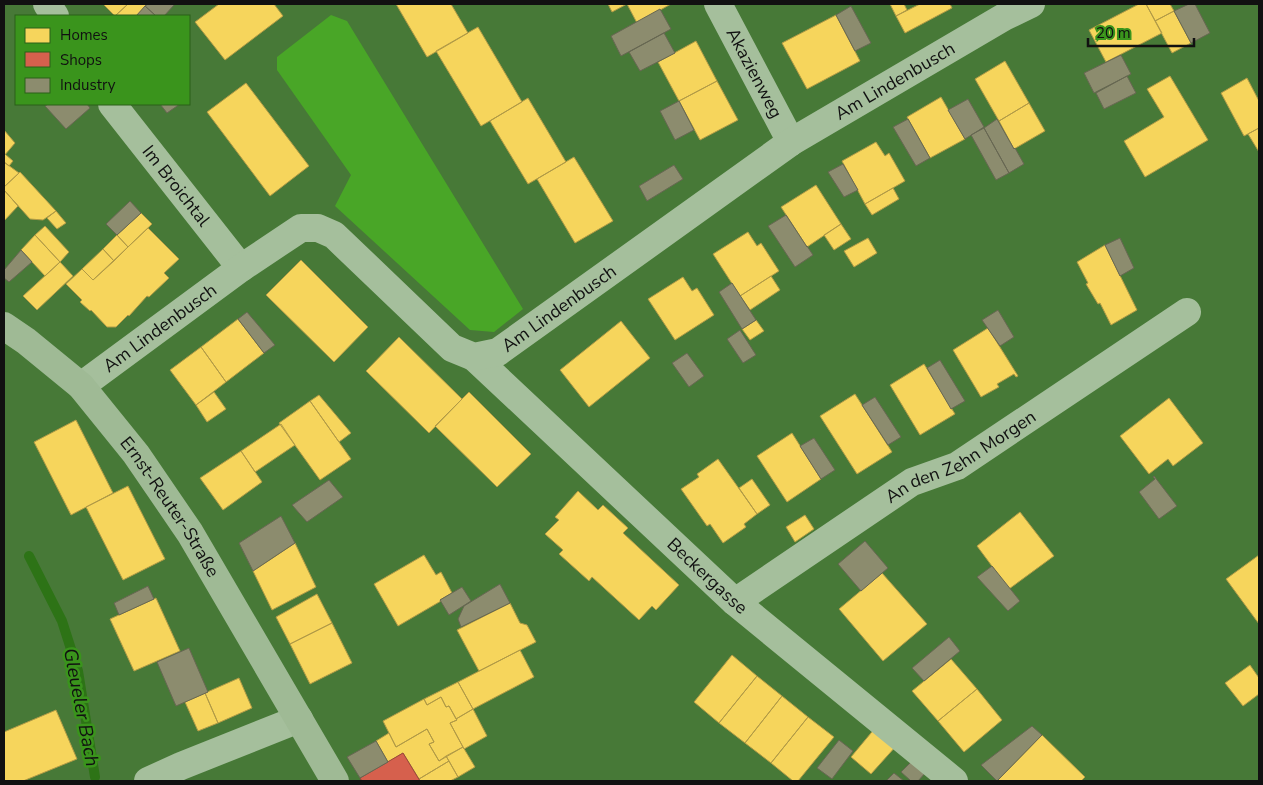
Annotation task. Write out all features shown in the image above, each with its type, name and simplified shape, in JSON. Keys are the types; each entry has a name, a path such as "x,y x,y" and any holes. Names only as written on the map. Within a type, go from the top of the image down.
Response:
{"street":[{"path":"47,4 54,15"},
{"name":"Akazienweg","path":"718,4 791,142"},
{"name":"Am Lindenbusch","path":"81,386 241,268 301,228 318,228 334,235 452,348 474,356 498,352 791,142 1001,11 1031,4"},
{"name":"Im Broichtal","path":"113,105 241,268"},
{"name":"An den Zehn Morgen","path":"735,602 912,482 957,466 1187,312"},
{"name":"Ernst-Reuter-Straße","path":"4,326 81,386 136,454 190,533 335,781"},
{"name":"Beckergasse","path":"474,356 735,602 954,781"},
{"path":"148,781 298,719"}],"green space":[{"path":"331,15 347,21 523,309 494,332 470,330 335,206 351,175 277,70 277,57"}],"building: Homes":[{"path":"103,4 128,4 116,15"},
{"path":"128,4 147,5 137,15 116,15"},
{"path":"219,4 274,4 283,16 225,60 195,22"},
{"path":"396,4 451,4 468,33 427,57"},
{"path":"608,4 627,4 612,12"},
{"path":"627,4 671,4 637,23"},
{"path":"890,4 904,4 907,10 896,16"},
{"path":"920,4 950,4 952,8 905,33 896,16"},
{"path":"1139,4 1146,4 1162,33 1106,62 1089,30"},
{"path":"1146,4 1170,4 1174,11 1155,21"},
{"path":"1174,11 1191,43 1172,53 1155,21"},
{"path":"836,15 860,61 807,89 782,43"},
{"path":"478,27 522,102 481,126 436,51"},
{"path":"696,41 717,81 679,101 658,62"},
{"path":"1005,61 1029,103 999,121 975,79"},
{"path":"1170,76 1208,140 1145,177 1124,141 1164,117 1147,89"},
{"path":"1247,78 1259,101 1259,128 1244,136 1221,93"},
{"path":"717,81 738,120 700,140 679,101"},
{"path":"246,83 309,166 270,196 207,112"},
{"path":"941,97 965,139 930,158 907,117"},
{"path":"528,98 566,162 528,184 490,121"},
{"path":"1029,103 1045,131 1014,149 999,121"},
{"path":"1259,128 1259,152 1248,134"},
{"path":"4,130 15,143 4,156"},
{"path":"876,142 885,156 889,153 905,181 865,204 842,161"},
{"path":"5,154 13,161 9,166 4,162"},
{"path":"574,157 613,221 575,243 537,179"},
{"path":"4,162 19,173 4,187"},
{"path":"20,172 56,211 43,220 30,219 4,190 4,187"},
{"path":"816,185 841,224 807,247 781,207"},
{"path":"893,188 899,199 872,215 865,204"},
{"path":"4,190 18,206 4,221"},
{"path":"56,211 66,223 57,229 47,218"},
{"path":"141,213 152,224 128,247 117,235"},
{"path":"841,224 851,239 834,250 824,235"},
{"path":"45,226 69,252 60,262 35,235"},
{"path":"148,228 179,259 164,273 169,278 149,297 147,296 129,316 116,327 107,327 91,310 80,302 82,300 66,284 82,269 93,280"},
{"path":"748,232 757,246 761,243 779,271 740,296 713,254"},
{"path":"35,235 60,262 45,276 21,250"},
{"path":"117,235 128,247 114,261 103,249"},
{"path":"868,238 877,253 854,267 844,251"},
{"path":"1105,245 1137,310 1111,325 1100,303 1098,304 1086,284 1088,283 1077,262"},
{"path":"103,249 114,261 93,280 82,269"},
{"path":"301,260 368,327 334,362 266,295"},
{"path":"60,262 73,276 37,310 23,296"},
{"path":"771,276 780,290 750,310 740,296"},
{"path":"683,277 692,291 697,288 714,315 675,340 648,299"},
{"path":"238,319 264,353 226,382 201,347"},
{"path":"756,320 764,331 750,340 742,329"},
{"path":"621,321 650,358 589,407 560,370"},
{"path":"988,328 1018,376 1016,377 1014,374 997,384 999,387 981,397 953,350"},
{"path":"399,337 462,399 429,433 366,371"},
{"path":"201,347 226,382 196,405 170,370"},
{"path":"924,364 955,414 920,435 890,385"},
{"path":"214,392 226,409 207,422 196,405"},
{"path":"469,392 531,454 497,487 435,426"},
{"path":"855,394 892,452 857,474 820,416"},
{"path":"319,395 351,433 339,442 310,401"},
{"path":"1169,398 1203,443 1173,466 1168,459 1149,474 1120,436"},
{"path":"310,401 351,459 320,480 279,423"},
{"path":"76,420 113,493 71,515 34,442"},
{"path":"281,424 295,445 255,472 241,451"},
{"path":"792,433 821,479 787,502 757,456"},
{"path":"241,451 262,482 223,510 200,478"},
{"path":"718,459 757,514 744,524 746,527 723,543 710,524 707,526 681,489 699,477 697,474"},
{"path":"752,479 770,505 757,514 739,488"},
{"path":"128,486 165,559 123,580 86,507"},
{"path":"578,491 598,510 603,505 628,528 623,533 679,585 656,610 652,606 639,620 592,577 589,581 559,554 563,550 545,534 559,520 555,517"},
{"path":"1020,512 1054,556 1009,589 977,546"},
{"path":"805,515 814,529 795,542 786,527"},
{"path":"295,543 316,587 272,610 253,571"},
{"path":"424,555 436,575 441,572 452,593 398,626 374,584"},
{"path":"1259,555 1259,624 1226,579"},
{"path":"882,573 927,624 883,661 839,609"},
{"path":"317,594 332,623 290,644 276,617"},
{"path":"156,598 180,651 134,671 110,619"},
{"path":"510,603 520,623 527,625 536,642 479,671 457,630"},
{"path":"332,623 352,663 310,684 290,644"},
{"path":"520,650 534,677 473,709 458,682"},
{"path":"732,655 757,676 719,723 694,702"},
{"path":"951,659 977,689 938,721 912,691"},
{"path":"1250,665 1259,678 1259,694 1243,706 1225,683"},
{"path":"757,676 782,696 745,743 719,723"},
{"path":"239,678 252,708 218,723 205,693"},
{"path":"458,682 473,709 456,719 449,706 446,707 441,697 427,705 424,699"},
{"path":"977,689 1002,720 964,752 938,721"},
{"path":"205,693 218,723 198,731 185,702"},
{"path":"782,696 808,717 771,763 745,743"},
{"path":"441,697 446,707 449,706 457,720 450,723 463,747 439,761 429,744 434,742 427,729 396,747 383,721 424,699 427,705"},
{"path":"473,709 487,736 464,749 450,723"},
{"path":"56,710 77,759 23,781 4,781 4,732"},
{"path":"808,717 834,737 798,781 793,781 771,763"},
{"path":"876,727 897,745 871,774 851,757"},
{"path":"427,729 434,742 429,744 439,761 446,756 449,761 419,779 403,753 388,762 376,741 389,733 396,747"},
{"path":"1042,735 1085,777 1081,781 997,781"},
{"path":"463,747 475,767 458,777 446,756"},
{"path":"449,761 458,777 450,781 420,781 419,779"}],"building: Shops":[{"path":"403,753 420,781 362,781 360,778"}],"building: Industry":[{"path":"148,4 175,4 165,15 155,15 145,6"},
{"path":"1189,4 1195,4 1210,33 1191,43 1174,11"},
{"path":"145,6 155,15 137,15"},
{"path":"851,6 871,43 855,51 836,15"},
{"path":"660,9 671,29 621,56 611,36"},
{"path":"664,33 675,53 640,71 629,52"},
{"path":"1121,55 1131,74 1094,93 1084,73"},
{"path":"1127,76 1136,93 1104,109 1096,93"},
{"path":"968,99 984,127 965,139 948,110"},
{"path":"679,101 694,130 675,140 660,111"},
{"path":"88,105 90,108 66,129 45,106"},
{"path":"161,105 179,105 167,113"},
{"path":"908,119 930,158 916,166 893,127"},
{"path":"997,119 1024,164 1009,173 984,128"},
{"path":"984,128 1009,173 996,180 971,135"},
{"path":"843,164 858,190 844,197 828,172"},
{"path":"674,165 683,179 647,201 639,186"},
{"path":"130,201 141,213 117,235 106,224"},
{"path":"786,215 813,255 795,267 768,226"},
{"path":"1120,238 1134,268 1120,276 1105,245"},
{"path":"21,250 32,262 9,282 4,278 4,270"},
{"path":"732,283 756,320 742,329 719,292"},
{"path":"998,310 1014,337 1000,346 982,320"},
{"path":"247,312 275,345 264,353 238,319"},
{"path":"740,330 756,355 743,363 727,339"},
{"path":"687,353 704,376 689,387 672,363"},
{"path":"940,360 965,401 951,409 927,368"},
{"path":"875,397 901,437 888,445 862,405"},
{"path":"814,438 835,470 821,479 800,446"},
{"path":"1154,476 1177,506 1159,519 1139,492 1155,479"},
{"path":"329,480 343,497 307,522 292,505"},
{"path":"281,516 295,543 253,571 239,543"},
{"path":"865,541 888,568 861,591 838,564"},
{"path":"992,566 1020,601 1008,611 977,577"},
{"path":"500,584 510,603 461,627 458,619 464,606"},
{"path":"148,586 154,599 119,615 114,603"},
{"path":"462,587 471,601 449,615 440,600"},
{"path":"949,637 960,651 924,681 912,668"},
{"path":"189,648 208,692 176,706 157,662"},
{"path":"1032,726 1042,735 997,781 981,765"},
{"path":"839,740 853,751 832,779 817,768"},
{"path":"376,741 388,762 360,778 347,757"},
{"path":"914,759 927,771 918,781 911,781 901,772"},
{"path":"894,773 904,781 886,781"}],"waterway":[{"name":"Gleueler Bach","path":"29,556 62,621 78,671 95,777"}]}
